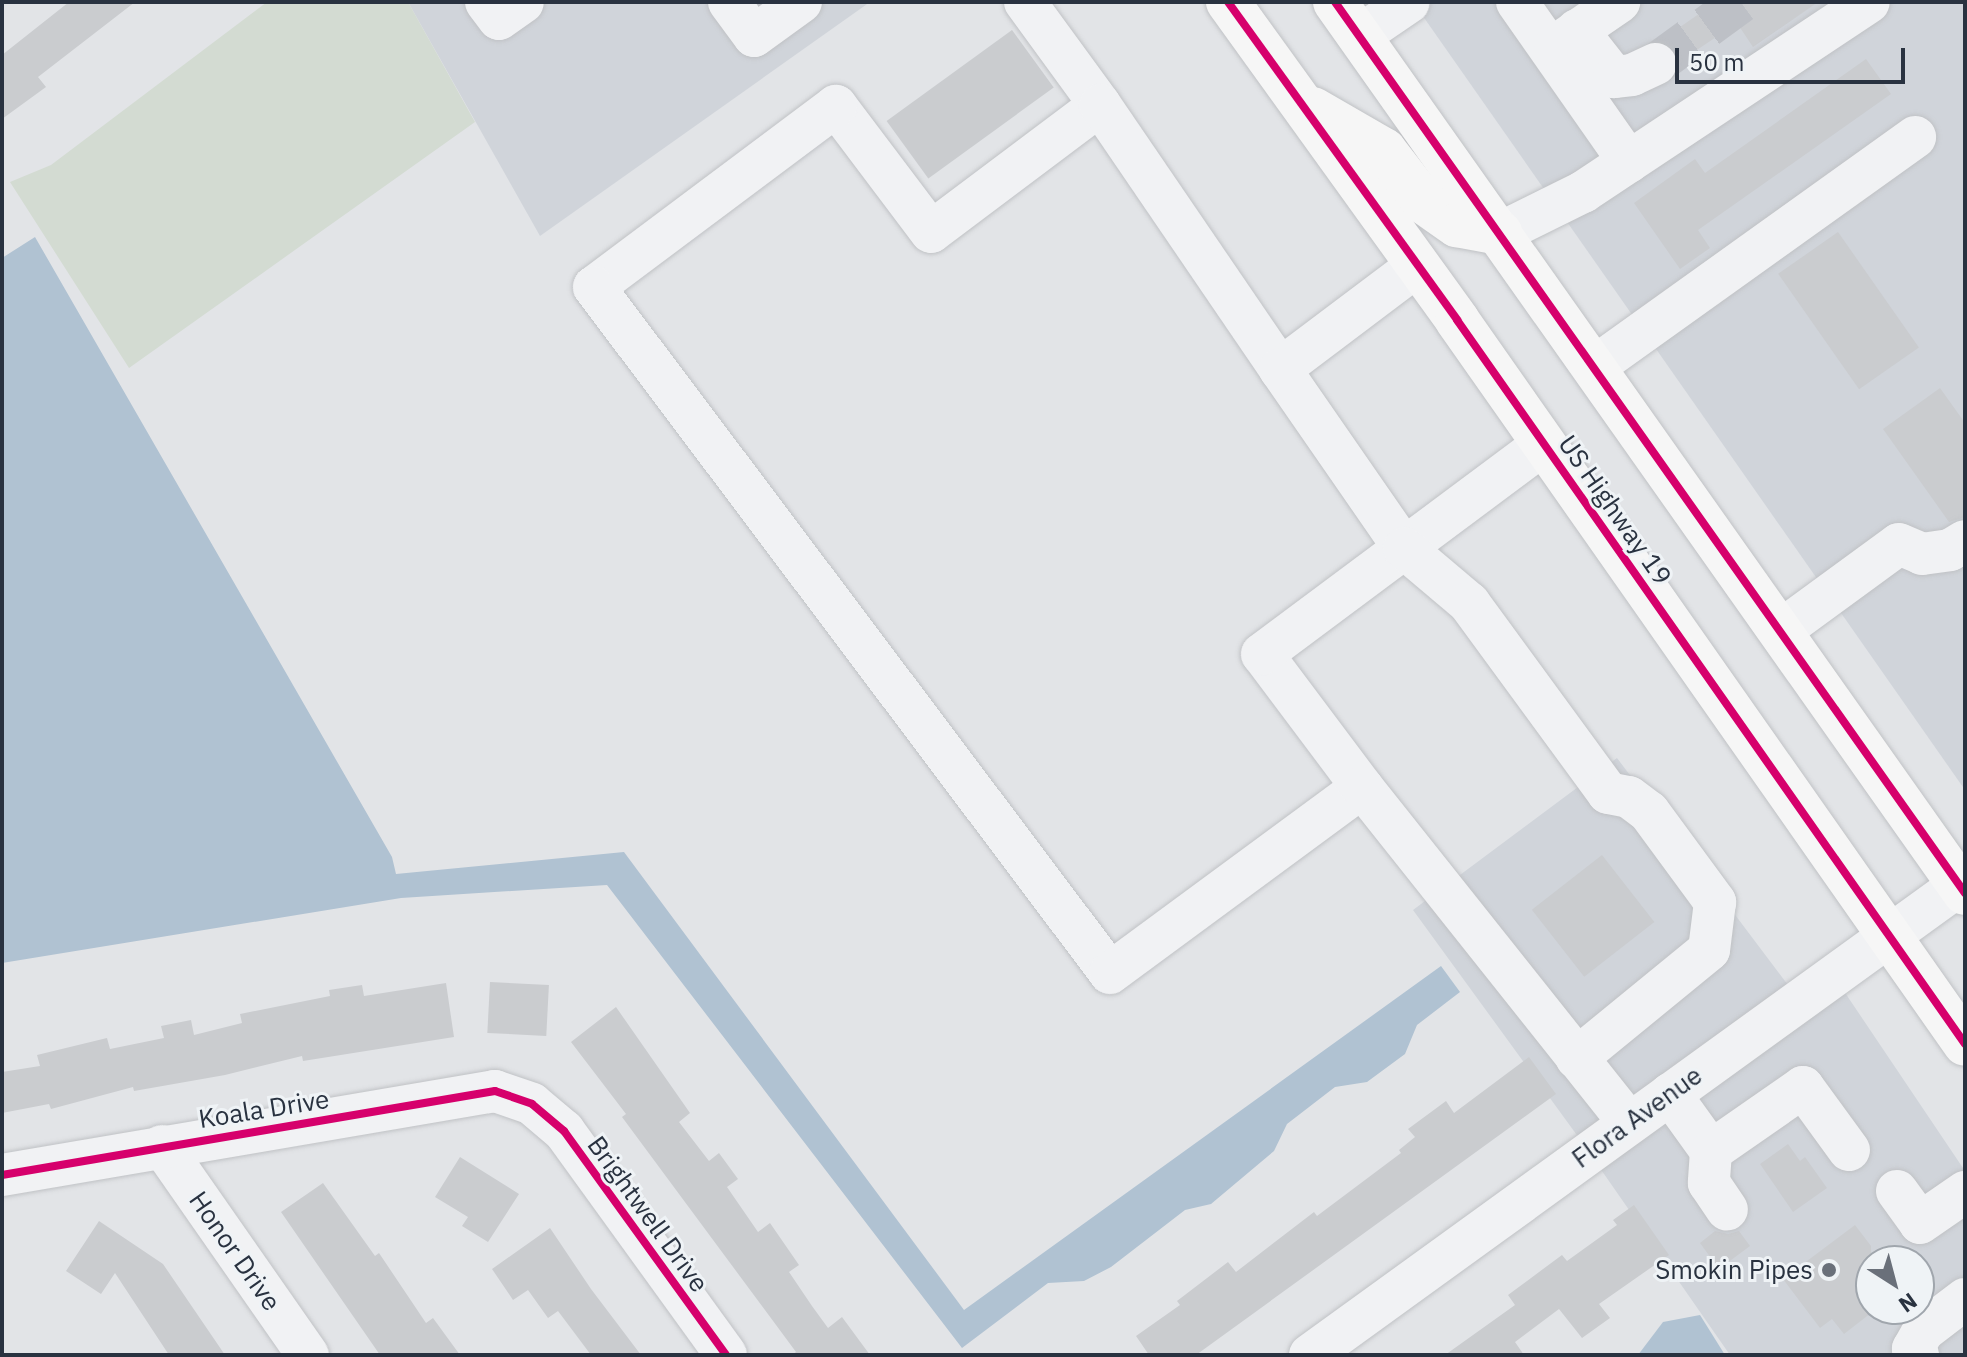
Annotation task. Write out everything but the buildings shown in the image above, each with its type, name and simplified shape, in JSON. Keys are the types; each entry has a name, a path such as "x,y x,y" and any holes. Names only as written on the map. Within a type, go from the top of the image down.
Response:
{"highway":[{"name":"US Highway 19","path":"1228,2 1418,265 1965,1044"},
{"path":"1347,19 1963,886"},
{"path":"1300,102 1384,150 1425,203 1457,225 1500,233"}],"street":[{"path":"486,2 499,19 523,2"},
{"path":"729,2 754,36 801,2"},
{"path":"1025,2 1100,105 1404,548 1469,603 1608,793 1629,797 1649,812 1715,902 1709,950 1577,1058"},
{"path":"1347,19 1409,2"},
{"path":"1517,2 1614,77 1632,75 1656,64"},
{"path":"1564,39 1619,2"},
{"path":"1500,233 1583,192 1869,2"},
{"path":"1564,39 1629,162"},
{"path":"1100,105 931,232 836,106 594,287 1110,973 1362,787"},
{"path":"1594,367 1915,137"},
{"path":"1280,369 1418,265"},
{"path":"1544,444 1262,654 1362,787 1629,1123"},
{"path":"1780,631 1899,544 1922,554 1950,550 1965,541"},
{"name":"Flora Avenue","path":"1310,1355 1888,935 1963,886"},
{"path":"1711,1151 1803,1087 1849,1150"},
{"name":"Koala Drive","path":"2,1175 495,1091 532,1104"},
{"path":"1670,1094 1711,1151 1709,1183 1727,1210"},
{"name":"Brightwell Drive","path":"532,1104 564,1131 726,1355"},
{"name":"Honor Drive","path":"162,1146 308,1355"},
{"path":"1897,1191 1920,1223 1965,1192"},
{"path":"1918,1355 1913,1349 1923,1331 1965,1299"}],"shaded area":[{"path":"267,2 408,2 475,122 129,368 10,182 51,165"},
{"path":"408,2 870,2 540,236"},
{"path":"1413,2 1965,2 1965,790"},
{"path":"1617,758 1788,985 1823,960 1965,1171 1965,1355 1730,1355 1579,1138 1413,910"}],"water":[{"path":"35,237 392,857 396,874 624,852 964,1310 1441,966 1460,992 1417,1025 1405,1054 1367,1082 1335,1087 1287,1124 1274,1151 1211,1204 1185,1210 1111,1267 1084,1281 1048,1283 962,1348 607,885 401,898 2,963 2,258"},
{"path":"1700,1315 1725,1355 1638,1355 1663,1322"}],"tunnel":[{"path":"1656,64 1741,2"}],"cycle path":[{"path":"1228,2 1457,320 1965,1044"},
{"path":"1335,2 1965,893"},
{"path":"2,1175 495,1091 532,1104 564,1131 726,1355"}],"place":[{"name":"Smokin Pipes","path":"1829,1270"}]}
